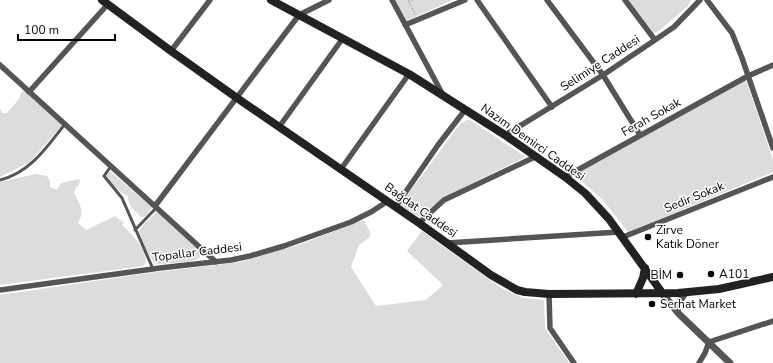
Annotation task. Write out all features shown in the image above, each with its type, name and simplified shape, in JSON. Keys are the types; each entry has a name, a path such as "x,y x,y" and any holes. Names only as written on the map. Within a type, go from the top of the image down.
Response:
{"main road":[{"name":"Nazım Demirci Caddesi","path":"271,0 409,74 506,135 566,177 585,193 621,235 663,294"},
{"path":"289,9 290,0"},
{"name":"Bağdat Caddesi","path":"105,2 237,98 396,206 491,275 510,286 525,292 549,294 663,294 719,289 773,277"},
{"path":"636,294 643,278 645,268"}],"street":[{"path":"171,51 210,0"},
{"path":"156,206 299,15 329,0"},
{"path":"392,0 443,96"},
{"path":"405,25 465,0"},
{"path":"477,0 552,107"},
{"path":"547,0 603,75 640,135"},
{"path":"624,0 655,40"},
{"name":"Selimiye Caddesi","path":"506,135 603,75 674,27 700,0"},
{"path":"708,0 732,33 773,148"},
{"path":"29,92 105,2"},
{"path":"279,127 343,38"},
{"path":"0,65 216,262"},
{"name":"Ferah Sokak","path":"566,177 748,76 773,65"},
{"path":"341,169 409,74"},
{"path":"396,206 438,145 465,110"},
{"path":"419,223 444,200 537,156"},
{"name":"Sedir Sokak","path":"447,243 621,235 773,177"},
{"name":"Topallar Caddesi","path":"0,290 153,268 216,262 250,256 284,246 336,227 371,212 388,201"},
{"path":"677,311 685,292"},
{"path":"549,294 550,328 574,363"},
{"name":"Nazım Demirci Caddesi","path":"663,294 677,311 730,363"},
{"path":"699,363 709,342 773,321"}],"lane":[{"path":"0,180 9,178 28,167 44,151 65,124"},
{"path":"111,166 104,176 122,198 153,268"},
{"path":"135,230 156,206"}],"path":[{"path":"408,0 418,20"},
{"path":"409,2 413,0"}],"shaded area":[{"path":"394,0 452,0 405,22"},
{"path":"628,0 691,0 688,6 659,31 654,33"},
{"path":"746,80 773,160 773,172 628,232 603,200 574,175"},
{"path":"24,90 62,125 30,162 0,177 0,109 3,113 7,113 20,98 20,94"},
{"path":"470,120 524,156 523,158 444,197 419,217 400,205 460,124"},
{"path":"110,171 152,208 146,216 141,217 130,205 128,196 112,185 106,176"},
{"path":"36,174 47,176 50,181 50,187 57,190 61,183 80,179 79,185 76,187 74,193 80,205 81,211 78,223 86,230 115,216 124,223 122,225 141,246 146,262 144,265 0,285 0,182"},
{"path":"157,212 197,247 200,253 199,258 185,262 154,263 143,244 139,231"},
{"path":"364,220 370,232 370,237 359,245 351,267 376,306 426,300 443,285 407,251 422,231 501,288 523,298 544,300 545,328 569,363 0,363 0,295 149,273 241,262 301,244"}],"place":[{"name":"Zirve Katık Döner","path":"648,237"},
{"name":"A101","path":"711,274"},
{"name":"BİM","path":"680,275"},
{"name":"Serhat Market","path":"652,304"}]}
